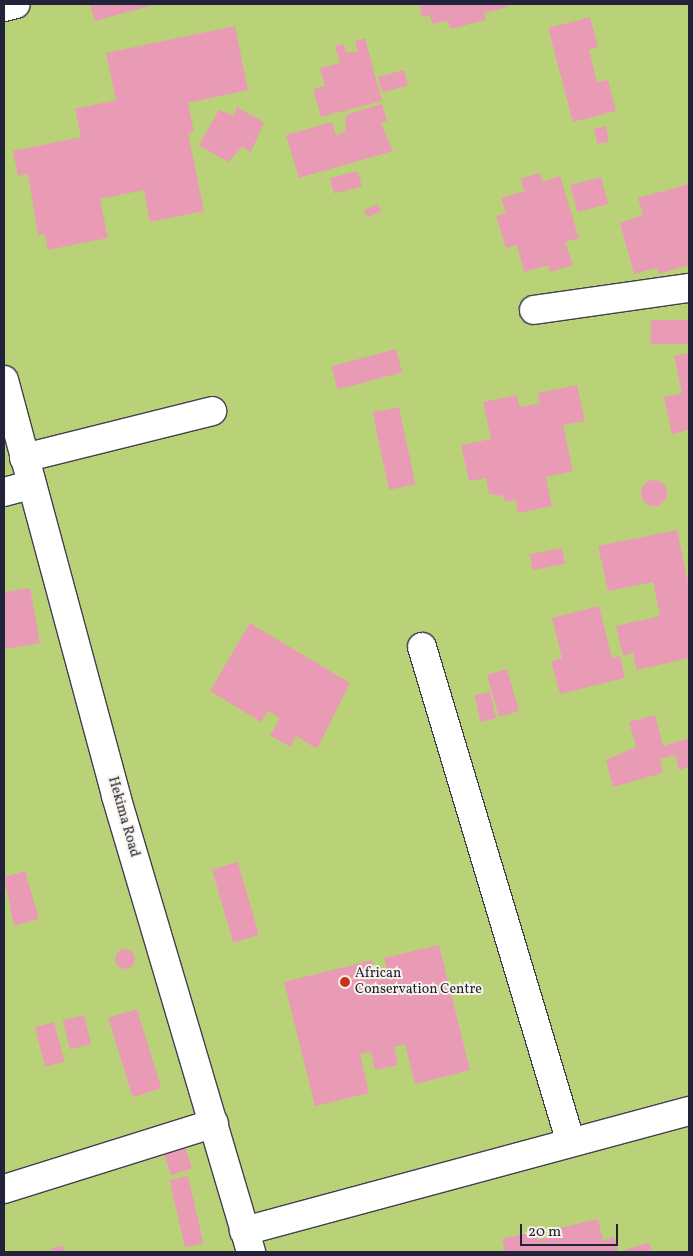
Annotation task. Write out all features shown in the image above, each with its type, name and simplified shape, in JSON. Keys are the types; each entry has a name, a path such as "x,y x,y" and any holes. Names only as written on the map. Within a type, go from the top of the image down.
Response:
{"street":[{"path":"4,8 16,4"},
{"path":"534,310 689,288"},
{"name":"Hekima Road","path":"4,380 116,796 214,1124 247,1242"},
{"path":"24,458 212,411"},
{"path":"4,492 31,485"},
{"path":"422,647 570,1140"},
{"path":"247,1242 570,1140 689,1111"},
{"path":"4,1190 214,1124"}],"green space":[{"path":"4,4 689,4 689,1252 4,1252"}],"building":[{"path":"90,4 157,4 95,21"},
{"path":"419,4 507,4 508,7 484,13 486,20 450,29 448,21 432,24 430,15 422,17"},
{"path":"590,17 598,47 589,50 597,82 608,80 616,111 573,122 548,28"},
{"path":"235,26 248,90 188,103 194,132 188,133 204,211 150,222 144,190 100,199 108,238 48,250 45,234 38,236 28,174 18,176 13,151 81,137 75,109 116,100 106,53"},
{"path":"365,38 382,101 321,117 313,89 325,86 320,68 340,63 335,46 344,44 346,53 358,51 355,41"},
{"path":"404,70 408,85 382,92 378,77"},
{"path":"382,104 387,121 381,123 393,151 299,178 286,135 332,122 336,135 345,132 346,115"},
{"path":"237,107 264,122 251,152 242,147 228,162 199,145 219,110 234,116"},
{"path":"606,126 609,142 597,144 594,128"},
{"path":"358,171 362,187 334,194 330,178"},
{"path":"540,173 543,182 560,176 579,238 565,242 573,265 550,272 548,265 524,272 517,245 506,248 496,216 506,213 501,198 525,191 520,179"},
{"path":"601,177 608,204 577,212 570,185"},
{"path":"689,184 689,265 659,274 657,268 634,274 620,223 643,215 638,198"},
{"path":"378,204 381,211 367,217 364,210"},
{"path":"651,320 689,320 689,344 651,344"},
{"path":"396,349 402,372 337,390 331,366"},
{"path":"689,353 689,430 672,434 664,397 682,393 674,356"},
{"path":"577,385 585,421 563,425 573,471 546,477 552,506 518,513 515,499 505,502 503,496 489,494 486,478 469,481 461,445 491,439 483,402 517,395 520,407 540,403 538,393"},
{"path":"399,407 415,484 389,490 373,413"},
{"path":"654,480 663,484 667,493 663,502 654,506 645,502 641,493 645,484"},
{"path":"677,530 689,586 689,658 637,670 633,653 623,656 616,626 660,616 653,582 608,591 598,546"},
{"path":"562,548 565,564 533,570 530,554"},
{"path":"30,588 40,643 4,649 4,592"},
{"path":"599,606 612,658 620,656 625,678 560,694 551,661 562,658 552,618"},
{"path":"250,623 350,683 317,749 296,736 290,747 270,735 280,718 268,711 261,722 210,691"},
{"path":"507,669 519,711 499,717 487,675"},
{"path":"490,692 496,718 480,722 474,696"},
{"path":"655,715 663,746 689,738 689,767 679,770 675,755 660,759 663,773 613,787 606,760 636,747 629,722"},
{"path":"238,862 259,935 233,942 212,869"},
{"path":"25,871 39,919 14,926 4,877"},
{"path":"439,945 470,1070 415,1084 405,1044 394,1047 398,1065 375,1070 371,1052 360,1054 369,1093 315,1106 284,982 372,960 375,976 388,973 384,958"},
{"path":"125,949 132,952 135,959 132,966 125,969 118,966 115,959 118,952"},
{"path":"137,1009 161,1088 133,1097 108,1018"},
{"path":"84,1015 91,1044 70,1049 63,1020"},
{"path":"54,1022 65,1062 45,1067 35,1027"},
{"path":"183,1141 192,1169 171,1175 162,1148"},
{"path":"188,1176 204,1243 185,1248 169,1180"},
{"path":"598,1219 603,1240 614,1237 618,1252 505,1252 502,1239 536,1231 538,1240 562,1235 560,1228"},
{"path":"649,1243 652,1252 624,1252 624,1250"},
{"path":"63,1246 65,1252 52,1252 51,1248"}],"place":[{"name":"African Conservation Centre","path":"345,982"}]}
